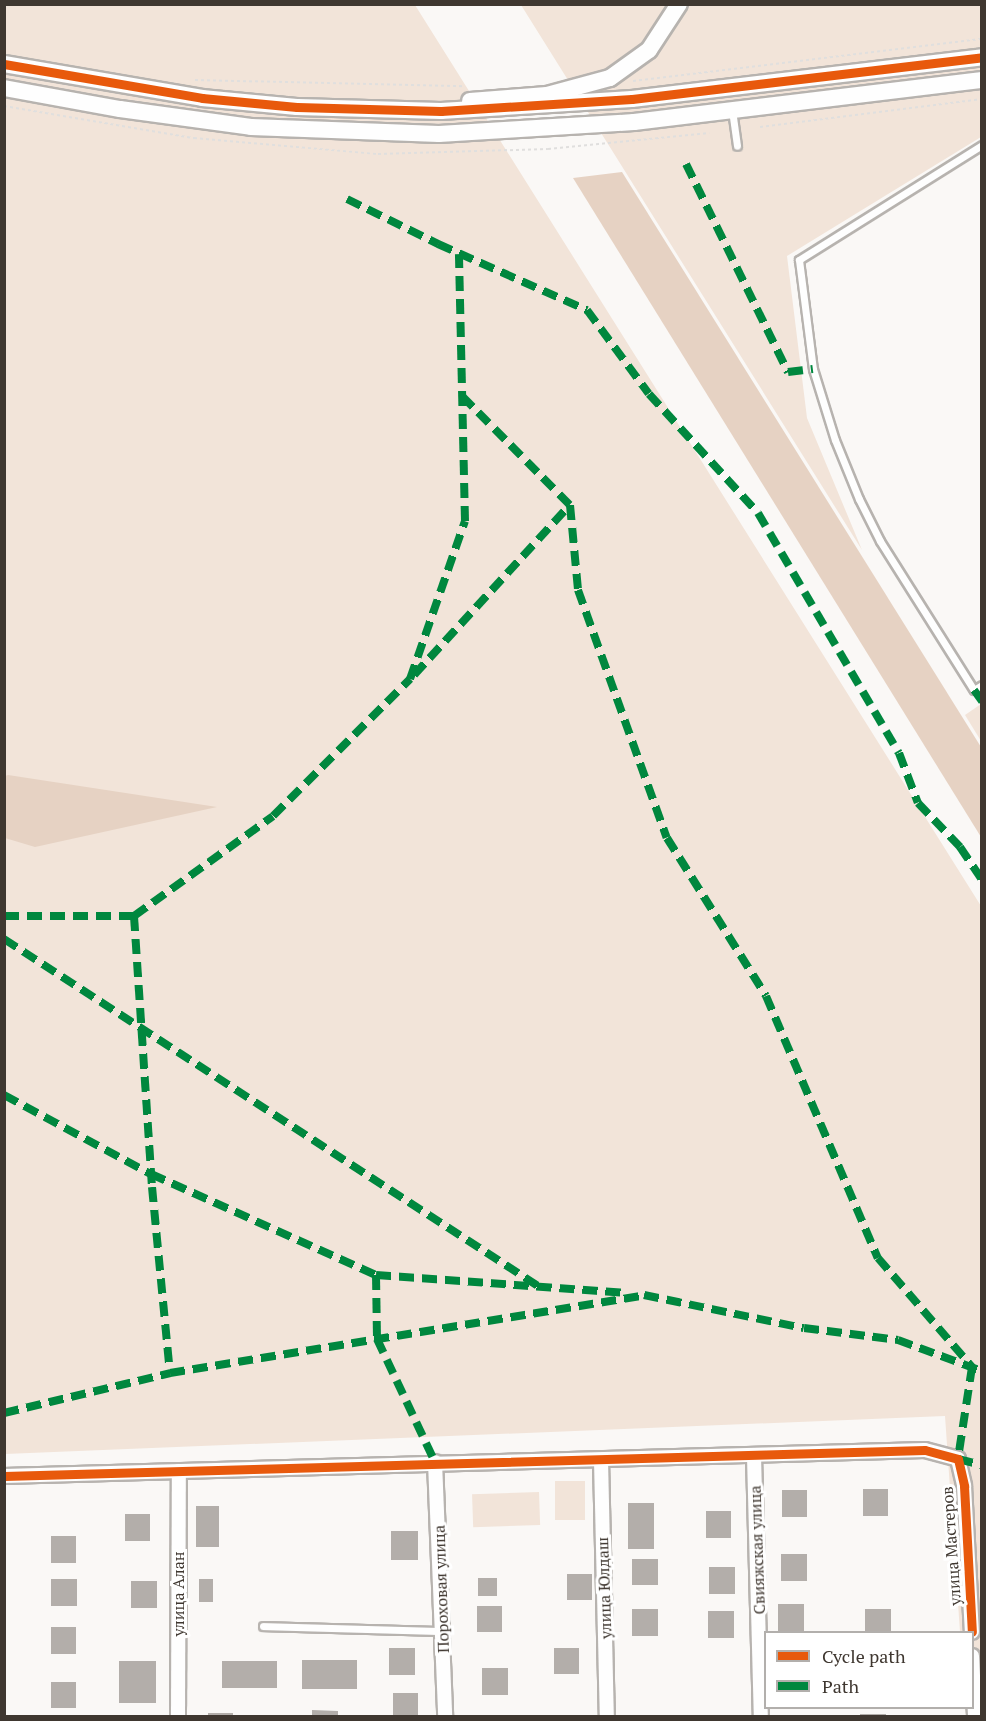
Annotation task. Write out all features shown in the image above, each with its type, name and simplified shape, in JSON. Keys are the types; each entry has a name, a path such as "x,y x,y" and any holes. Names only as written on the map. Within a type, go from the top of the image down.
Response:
{"street":[{"path":"381,111 547,95 597,84 649,50 679,4"},
{"path":"4,64 202,98 381,111 558,105 981,57"},
{"path":"4,88 198,120 380,134 547,129 732,110 981,80"},
{"name":"улица Мастеров","path":"754,1456 925,1450 958,1459 964,1486 972,1631"},
{"path":"4,1476 435,1462 754,1456"},
{"name":"Свияжская улица","path":"754,1456 761,1716"},
{"name":"улица Юлдаш","path":"600,1460 607,1716"},
{"name":"Пороховая улица","path":"435,1462 444,1631 445,1716"},
{"name":"улица Алан","path":"178,1716 179,1471"},
{"path":"974,1696 975,1716"}],"lane":[{"path":"732,110 737,146"},
{"path":"981,145 799,260 813,369 835,440 859,499 879,541 974,690 981,685"},
{"path":"263,1626 444,1631"}],"path":[{"path":"625,74 630,82 981,39"},
{"path":"183,80 473,85"},
{"path":"760,127 981,99"}],"shaded area":[{"path":"4,5 415,5 981,906 981,1716 966,1716 965,1709 974,1709 974,1631 960,1631 945,1416 5,1454"},
{"path":"521,5 981,5 981,137 787,256 807,418 862,550"},
{"path":"622,172 981,747 981,837 573,178"},
{"path":"981,704 981,741 965,715"},
{"path":"5,776 217,807 35,847 5,838"},
{"path":"555,1481 585,1481 585,1520 555,1520"},
{"path":"539,1492 540,1525 473,1527 472,1494"}],"building":[{"path":"863,1489 888,1489 888,1516 863,1516"},
{"path":"782,1490 807,1490 807,1517 782,1517"},
{"path":"628,1503 654,1503 654,1549 628,1549"},
{"path":"196,1506 219,1506 219,1547 196,1547"},
{"path":"706,1511 731,1511 731,1538 706,1538"},
{"path":"125,1514 150,1514 150,1541 125,1541"},
{"path":"391,1531 418,1531 418,1560 391,1560"},
{"path":"51,1536 76,1536 76,1563 51,1563"},
{"path":"781,1554 807,1554 807,1581 781,1581"},
{"path":"632,1559 658,1559 658,1585 632,1585"},
{"path":"709,1567 735,1567 735,1594 709,1594"},
{"path":"567,1574 592,1574 592,1600 567,1600"},
{"path":"478,1578 497,1578 497,1596 478,1596"},
{"path":"51,1579 77,1579 77,1606 51,1606"},
{"path":"199,1579 213,1579 213,1602 199,1602"},
{"path":"131,1581 157,1581 157,1608 131,1608"},
{"path":"778,1604 804,1604 804,1631 778,1631"},
{"path":"477,1606 502,1606 502,1632 477,1632"},
{"path":"632,1609 658,1609 658,1636 632,1636"},
{"path":"865,1609 891,1609 891,1631 865,1631"},
{"path":"708,1611 734,1611 734,1638 708,1638"},
{"path":"51,1627 76,1627 76,1654 51,1654"},
{"path":"389,1648 415,1648 415,1675 389,1675"},
{"path":"554,1648 579,1648 579,1674 554,1674"},
{"path":"302,1660 357,1660 357,1689 302,1689"},
{"path":"119,1661 156,1661 156,1703 119,1703"},
{"path":"222,1661 277,1661 277,1688 222,1688"},
{"path":"482,1668 508,1668 508,1695 482,1695"},
{"path":"51,1682 76,1682 76,1708 51,1708"},
{"path":"393,1693 418,1693 418,1716 393,1716"},
{"path":"312,1710 338,1711 338,1716 312,1716"},
{"path":"208,1713 233,1713 233,1716 208,1716"},
{"path":"860,1714 886,1714 886,1716 860,1716"}],"marked path":[{"path":"686,164 788,372 813,369"},
{"path":"347,199 438,244 587,310 649,394 758,513 899,753 918,803 960,847 982,880"},
{"path":"4,916 134,916 273,816 410,679 465,521 459,254"},
{"path":"462,396 570,505 578,590 667,838 766,996 878,1258 972,1367 958,1459 982,1465"},
{"path":"414,675 570,505"},
{"path":"974,690 982,701"},
{"path":"134,916 152,1187 170,1373"},
{"path":"4,939 538,1286"},
{"path":"4,1095 151,1174 376,1275 627,1293"},
{"path":"376,1275 377,1339 435,1462"},
{"path":"4,1413 170,1373 644,1295 804,1328 898,1340 982,1371"}],"cycle path":[{"path":"4,64 202,98 297,107 441,111 632,99 982,57"},
{"path":"4,1476 925,1450 958,1459 964,1486 972,1631"}]}
